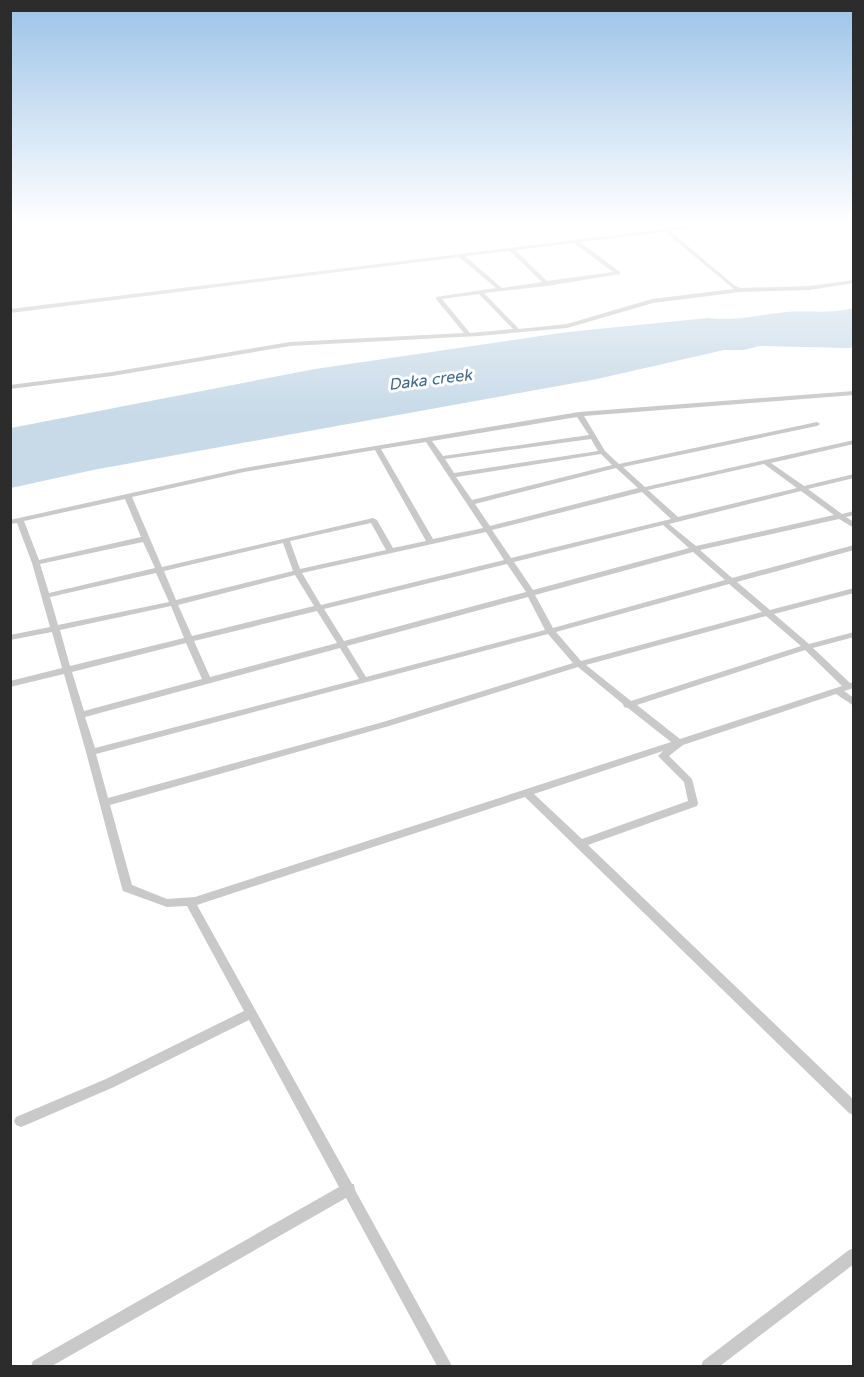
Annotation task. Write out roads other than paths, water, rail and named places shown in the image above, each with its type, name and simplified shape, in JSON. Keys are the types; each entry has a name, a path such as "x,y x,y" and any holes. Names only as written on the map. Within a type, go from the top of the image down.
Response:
{"street":[{"path":"10,311 209,286"},
{"path":"497,286 500,289"},
{"path":"468,334 438,298 526,286"},
{"path":"733,286 740,290"},
{"path":"10,387 112,374 290,344 567,326 652,301 740,290 821,286"},
{"path":"480,292 517,330"},
{"path":"663,522 851,686 190,902 167,903 127,888 91,752 53,628 36,563 15,521 234,472 579,414 854,393"},
{"path":"579,414 602,452 676,519"},
{"path":"471,502 617,466 817,424"},
{"path":"441,458 592,436"},
{"path":"428,439 531,594 550,631 579,664 627,705 679,743"},
{"path":"10,638 175,603 297,572 489,529 644,489 854,442"},
{"path":"375,447 431,542"},
{"path":"453,475 602,452"},
{"path":"766,462 854,526"},
{"path":"10,684 854,476"},
{"path":"127,495 206,679"},
{"path":"80,715 206,679 695,549 854,513"},
{"path":"45,596 373,520 391,551"},
{"path":"36,563 145,539"},
{"path":"286,540 297,572 364,680"},
{"path":"91,752 550,631 854,547"},
{"path":"105,803 386,724 579,664 854,590"},
{"path":"627,705 854,634"},
{"path":"838,691 854,704"},
{"path":"580,844 693,803 689,781 663,756 679,743"},
{"path":"527,793 854,1109"},
{"path":"190,902 350,1189 445,1366"},
{"path":"21,1121 110,1083 252,1012"},
{"path":"38,1366 350,1189"},
{"path":"708,1366 854,1255"}],"water":[{"name":"Daka creek","path":"853,308 853,347 849,348 759,346 744,350 724,350 597,379 93,470 11,488 11,428 315,369 568,332 708,318 734,319 787,312 835,311"}]}
